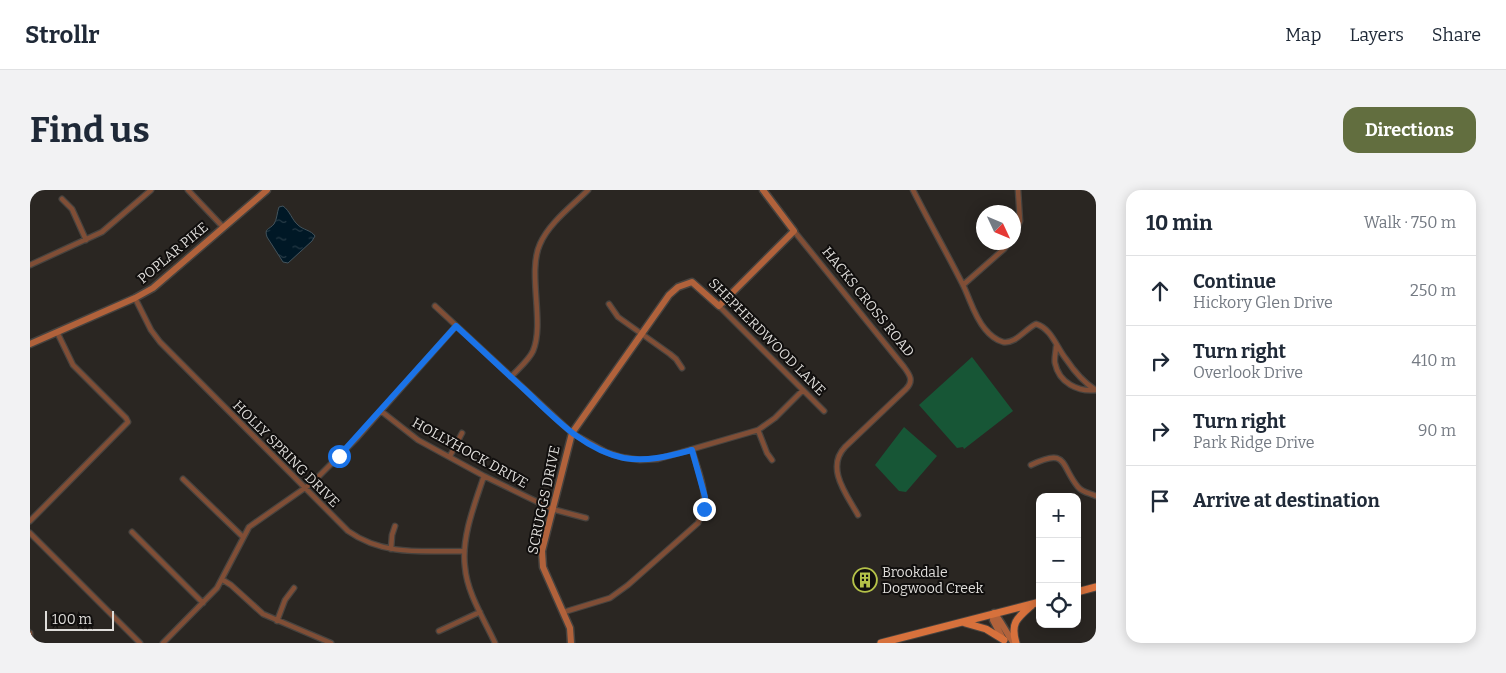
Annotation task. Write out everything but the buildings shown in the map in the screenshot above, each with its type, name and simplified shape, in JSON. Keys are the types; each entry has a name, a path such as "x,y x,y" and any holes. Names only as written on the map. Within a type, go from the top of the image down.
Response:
{"main road":[{"path":"1081,591 1096,587"},
{"path":"882,643 1036,603"},
{"path":"1015,643 1013,627 1016,620 1036,604"},
{"path":"962,622 986,629 1004,642"}],"street":[{"path":"30,265 105,230 151,190"},
{"path":"188,190 223,227"},
{"name":"POPLAR PIKE","path":"30,344 135,298 153,288 267,190"},
{"path":"511,377 533,351 537,333 536,265 538,246 542,238 588,190"},
{"name":"HACKS CROSS ROAD","path":"763,190 911,378 910,384 906,389 845,447 837,459 838,477 858,515"},
{"path":"913,190 985,329 996,339 1012,342 1036,324 1040,326 1051,336 1072,367 1096,390"},
{"path":"1018,190 1019,205"},
{"path":"62,199 72,209 86,240"},
{"path":"719,306 794,231"},
{"path":"963,286 1003,250"},
{"name":"SHEPHERDWOOD LANE","path":"692,282 719,306 824,411"},
{"name":"SCRUGGS DRIVE","path":"570,643 570,628 543,567 542,551 572,433 669,295 678,287 692,282"},
{"name":"HOLLY SPRING DRIVE","path":"135,298 151,330 160,342 348,532 372,545 391,549 464,551"},
{"path":"609,304 618,317 676,359 682,368"},
{"path":"435,306 572,433 606,452 626,458 658,459 758,430 775,418 803,390"},
{"path":"163,643 223,580 249,527 305,488 350,445 456,326"},
{"path":"30,520 128,422 73,365 58,332"},
{"path":"1056,345 1055,363 1060,374 1067,382 1076,389 1086,392 1096,390"},
{"name":"HOLLYHOCK DRIVE","path":"381,411 418,440 484,476 552,509 586,518"},
{"path":"758,430 764,448 772,460"},
{"path":"450,456 462,433"},
{"path":"564,612 610,598 628,585 698,523 704,509 705,497 692,450"},
{"path":"1031,465 1047,458 1057,458 1065,465 1078,487 1086,493 1096,496"},
{"path":"484,476 473,508 464,551 467,578 494,643"},
{"path":"183,479 243,537"},
{"path":"391,549 392,534 395,526"},
{"path":"132,532 203,603"},
{"path":"30,533 140,643"},
{"path":"223,580 263,614 331,643"},
{"path":"278,621 285,600 294,588"},
{"path":"439,631 480,612"},
{"path":"994,613 993,620 1004,642"},
{"path":"994,613 1004,630 1015,643"},
{"path":"30,633 31,642"}],"green space":[{"path":"972,357 1013,411 964,449 963,447 957,448 919,405"},
{"path":"904,427 937,456 906,492 899,491 875,465"}],"water":[{"path":"283,206 298,225 315,236 288,263 283,262 266,234 275,222 279,207"}],"place":[{"name":"Brookdale Dogwood Creek","path":"865,580"}],"route":[{"path":"339,456 456,326 567,429 600,449 621,457 649,460 692,450 705,497 704,509"}]}
